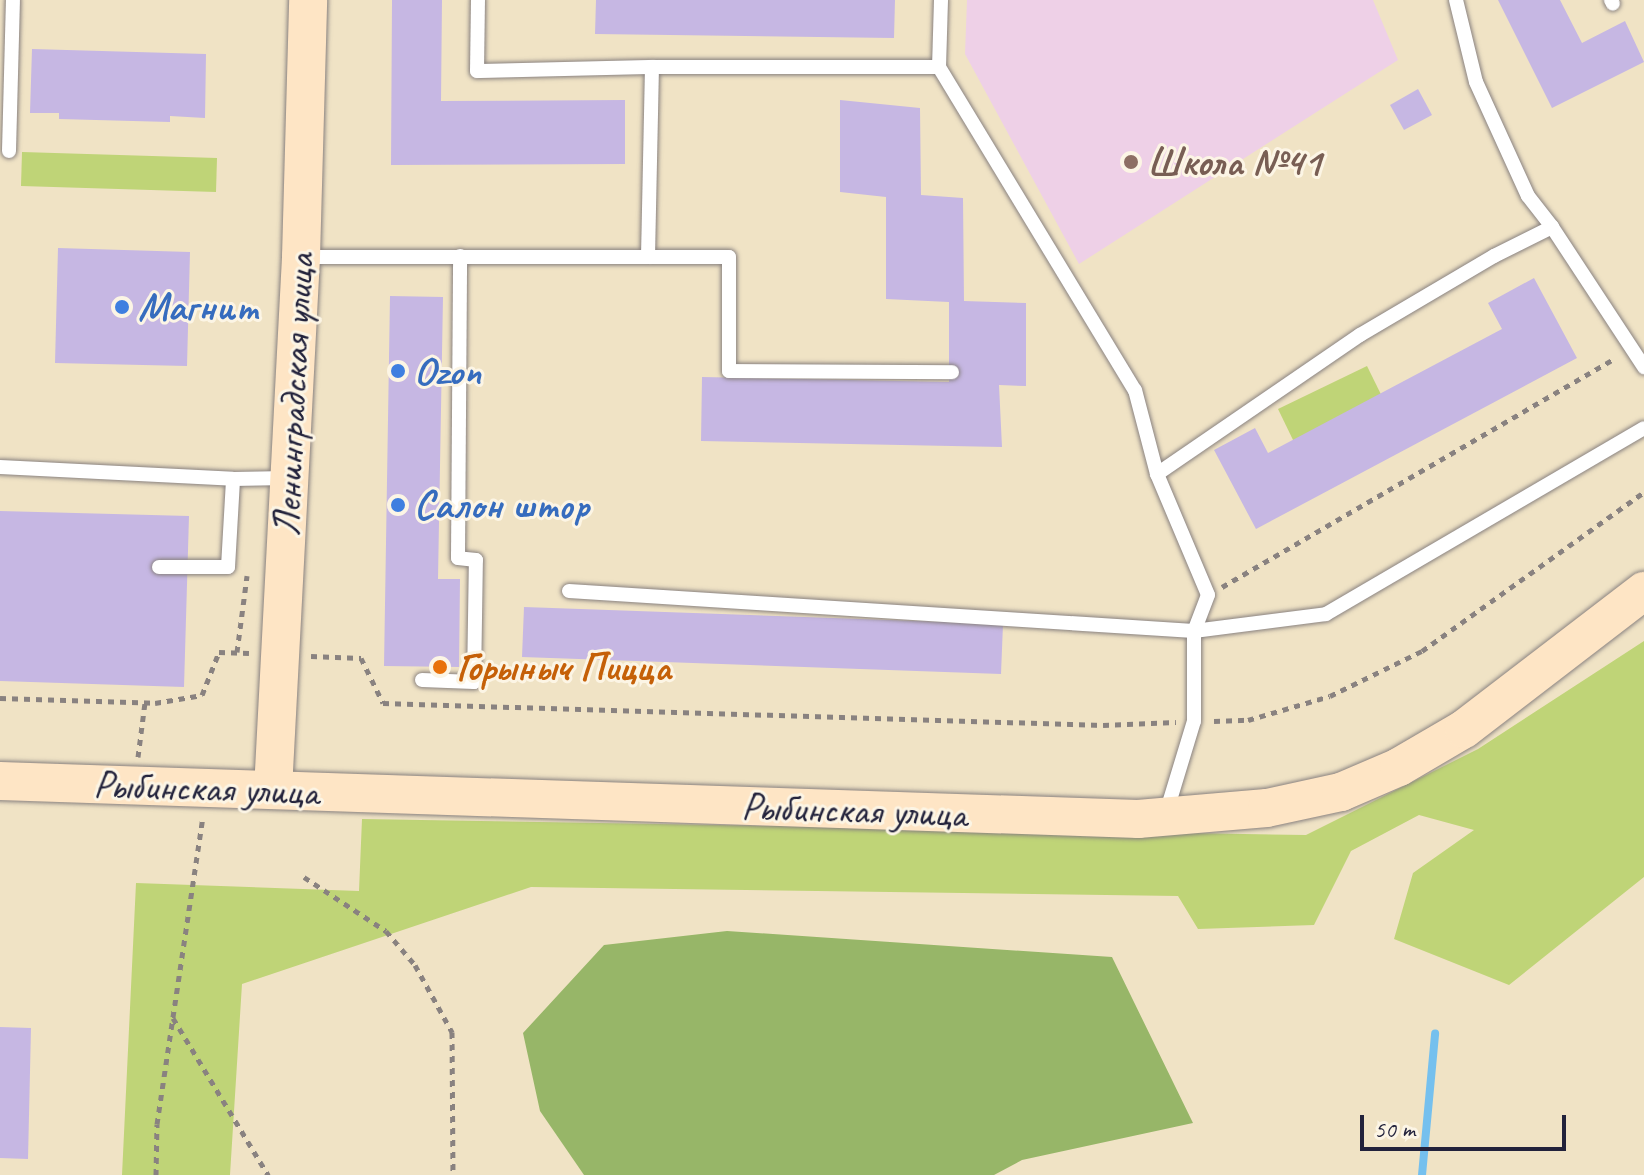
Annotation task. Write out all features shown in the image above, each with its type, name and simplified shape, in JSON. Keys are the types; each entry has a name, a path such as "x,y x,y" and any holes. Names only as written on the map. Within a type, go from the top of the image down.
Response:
{"main road":[{"name":"Ленинградская улица","path":"273,790 301,257 308,0"},
{"name":"Рыбинская улица","path":"0,781 1165,818 1297,802 1341,792 1399,767 1464,729 1644,591"}],"lane":[{"path":"9,151 13,0"},
{"path":"478,0 477,71 652,67 939,67"},
{"path":"941,0 939,67 1135,390 1157,474 1208,595 1194,631 1194,721 1165,818"},
{"path":"1456,0 1476,82 1528,196 1552,227 1644,367"},
{"path":"648,257 652,67"},
{"path":"1157,474 1360,335 1494,256 1552,227"},
{"path":"422,680 474,682 476,560 458,558 460,256"},
{"path":"301,257 729,257 729,371 952,372"},
{"path":"569,591 1194,631 1326,614 1644,428"},
{"path":"0,467 233,479 289,478"},
{"path":"159,567 228,567 233,479"}],"path":[{"path":"1208,595 1631,349"},
{"path":"361,658 383,703 1103,725 1248,720 1330,696 1422,651 1644,492"},
{"path":"237,652 247,574"},
{"path":"0,698 155,703 202,695 219,652"},
{"path":"156,1175 157,1124 208,788"},
{"path":"304,877 386,931 415,965 452,1032 453,1175"},
{"path":"173,1017 268,1175"}],"shaded area":[{"name":"Школа №41","path":"967,0 1373,0 1398,60 1079,264 965,54"}],"green space":[{"path":"22,152 217,158 216,192 21,186"},
{"path":"1367,366 1399,431 1310,475 1278,409"},
{"path":"1644,641 1644,877 1509,985 1394,939 1413,873 1474,830 1419,815 1351,851 1314,925 1198,929 1178,896 531,887 242,984 230,1175 122,1175 136,883 359,891 362,819 1306,835 1478,749"},
{"path":"727,931 1112,957 1193,1123 1022,1160 994,1175 584,1175 540,1111 523,1033 604,945"}],"building":[{"path":"392,0 442,0 441,101 625,100 625,164 391,165"},
{"path":"596,0 895,0 894,38 595,34"},
{"path":"1498,0 1560,0 1582,43 1625,21 1644,62 1552,108"},
{"path":"32,49 206,54 205,118 170,116 170,122 59,119 59,113 30,113"},
{"path":"1418,89 1432,115 1404,130 1390,105"},
{"path":"840,100 920,108 921,195 963,198 964,301 1026,303 1026,386 999,385 1002,447 701,441 702,377 949,382 949,302 886,299 886,197 840,192"},
{"path":"58,248 190,252 187,366 55,363"},
{"path":"1534,278 1577,358 1256,529 1214,450 1255,428 1268,453 1502,329 1488,303"},
{"path":"390,296 443,297 438,579 460,579 459,667 384,666"},
{"path":"0,511 189,516 184,687 0,681"},
{"path":"524,607 1003,624 1001,674 522,657"},
{"path":"0,1027 31,1028 28,1159 0,1158"}],"waterway":[{"path":"1422,1175 1435,1034"}],"place":[{"name":"Школа №41","path":"1131,162"},
{"name":"Магнит","path":"122,307"},
{"name":"Ozon","path":"398,371"},
{"name":"Салон штор","path":"398,505"},
{"name":"Горыныч Пицца","path":"440,667"}]}
